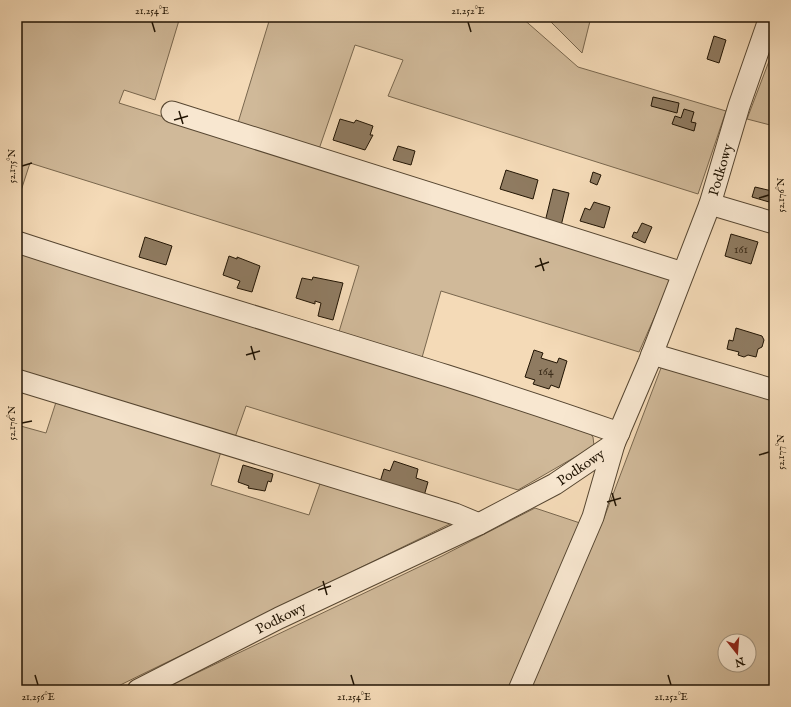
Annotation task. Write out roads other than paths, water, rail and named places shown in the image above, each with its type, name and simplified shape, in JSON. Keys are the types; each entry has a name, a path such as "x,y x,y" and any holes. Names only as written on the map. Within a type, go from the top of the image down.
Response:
{"street":[{"name":"Podkowy","path":"138,690 279,618 479,524 555,484 617,438 652,354 710,204 739,106 770,17"},
{"path":"172,112 683,273"},
{"path":"710,204 774,223"},
{"path":"17,242 93,267 346,343 617,438 593,517 519,690"},
{"path":"652,354 774,390"},
{"path":"17,380 455,514 479,524"}]}
